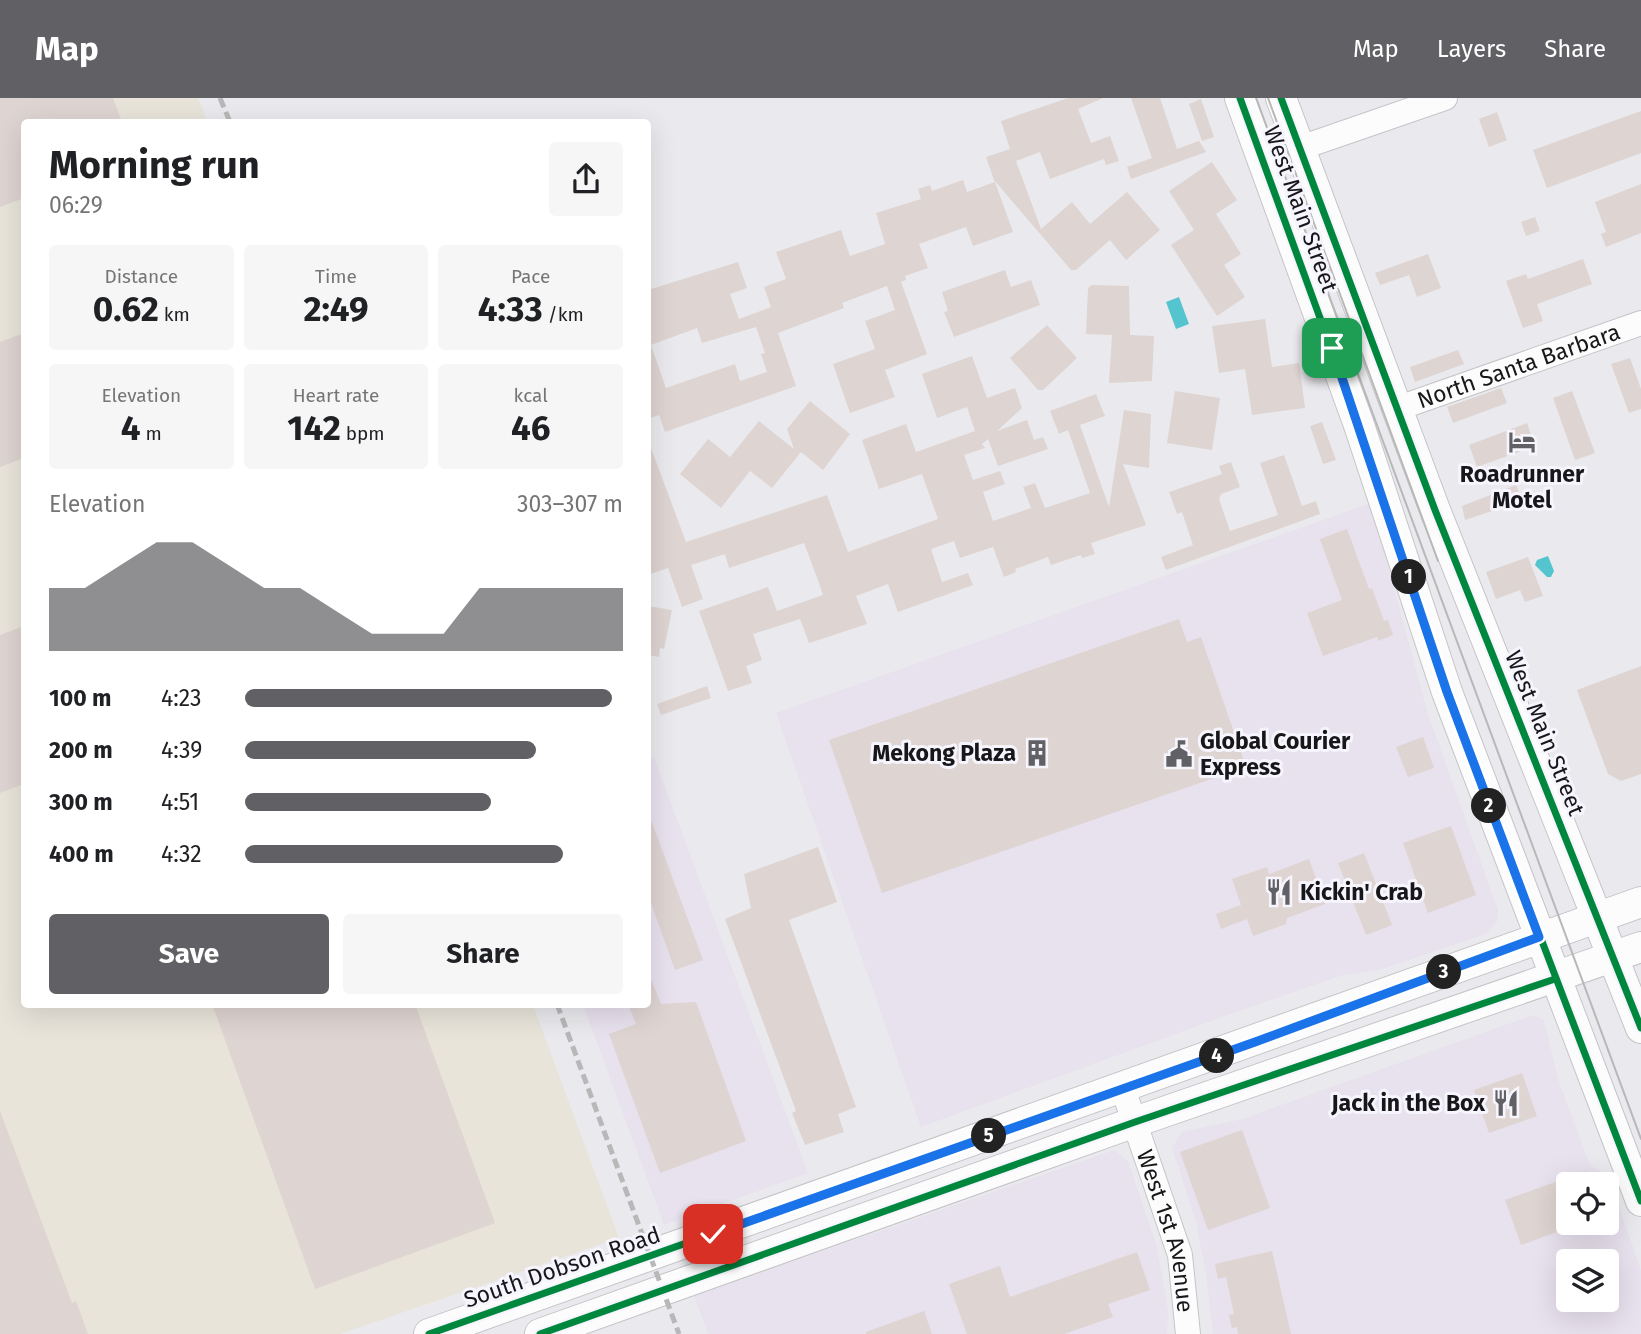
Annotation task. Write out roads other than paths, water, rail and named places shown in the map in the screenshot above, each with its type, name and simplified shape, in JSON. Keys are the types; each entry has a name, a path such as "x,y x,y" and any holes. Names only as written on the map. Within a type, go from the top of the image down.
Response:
{"main road":[{"name":"West Main Street","path":"1240,98 1359,425 1447,692 1567,974 1641,1201"},
{"name":"West Main Street","path":"1281,98 1396,410 1598,917 1628,952 1641,1028"},
{"name":"South Dobson Road","path":"429,1334 1123,1089 1641,902"},
{"path":"540,1334 1135,1122 1628,952"},
{"path":"908,1202 925,1178 956,1164 963,1156 963,1145"}],"street":[{"path":"1300,148 1445,98"},
{"name":"North Santa Barbara","path":"1396,410 1641,323"},
{"name":"West 1st Avenue","path":"1123,1089 1180,1255 1188,1334"}],"water":[{"path":"1179,297 1189,324 1176,329 1166,302"},
{"path":"1548,556 1554,571 1551,577 1547,577 1535,565 1537,560"}],"tram line":[{"path":"1256,98 1641,1139"},
{"path":"1268,98 1438,561"}],"railway":[{"path":"220,98 229,119"},
{"path":"558,1008 679,1334"}],"place":[{"name":"Roadrunner Motel","path":"1522,442"},
{"name":"Mekong Plaza","path":"1037,753"},
{"name":"Global Courier Express","path":"1179,754"},
{"name":"Kickin' Crab","path":"1279,892"},
{"name":"Jack in the Box","path":"1506,1103"}]}
